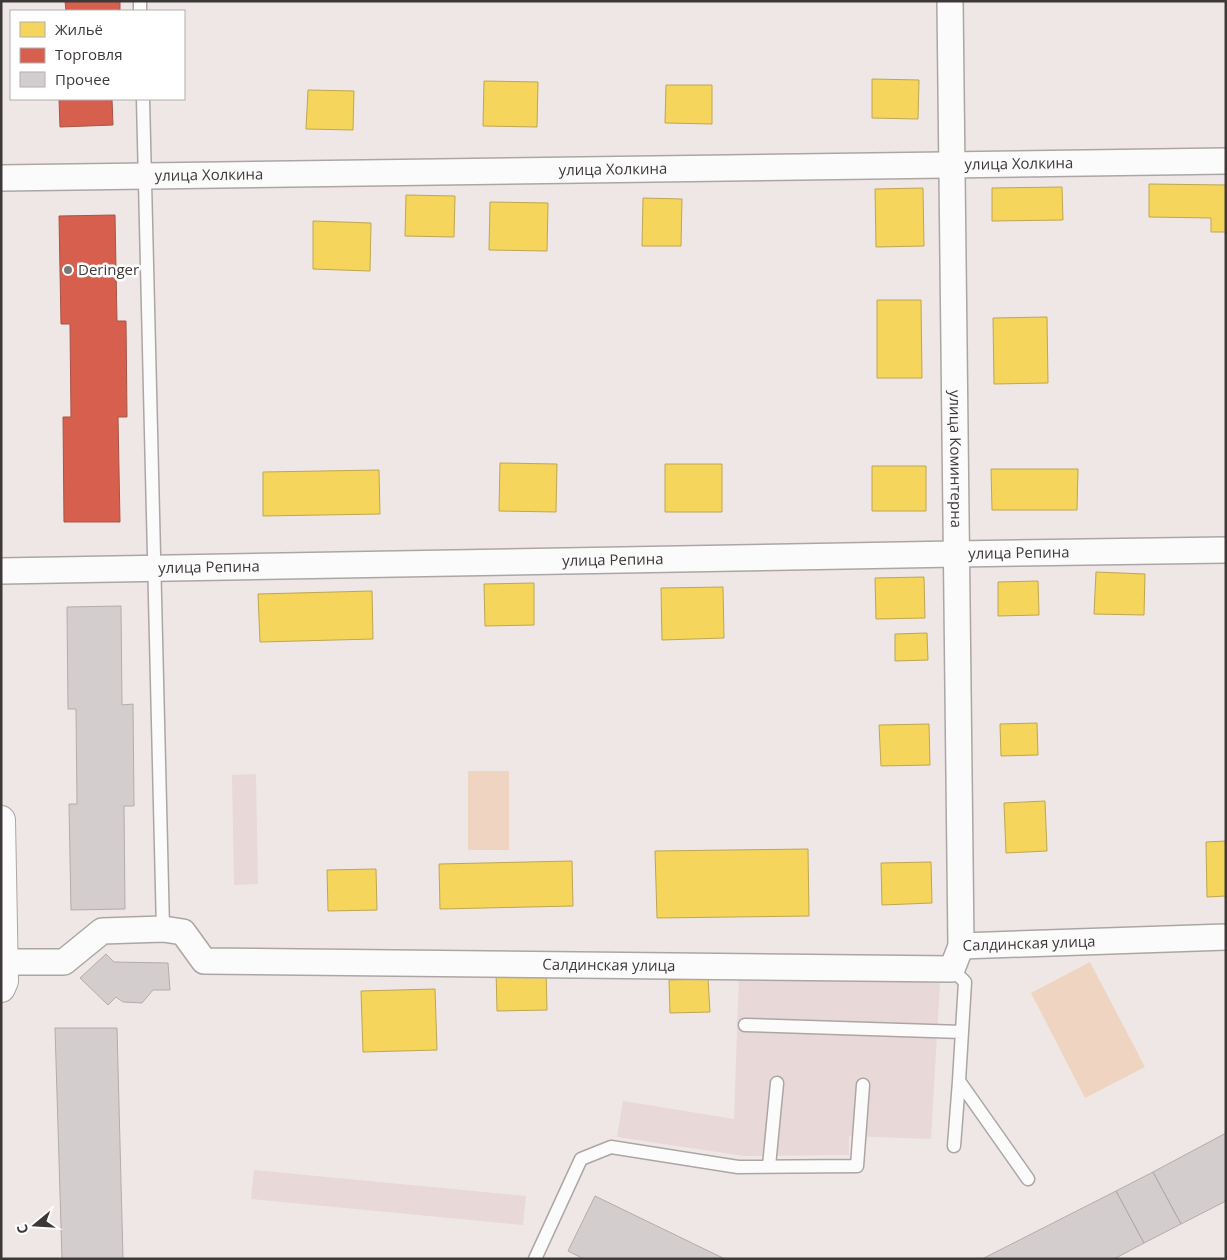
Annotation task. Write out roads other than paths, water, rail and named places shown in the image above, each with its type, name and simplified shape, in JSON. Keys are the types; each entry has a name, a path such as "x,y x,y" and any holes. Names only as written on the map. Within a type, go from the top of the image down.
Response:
{"main road":[{"path":"1,820 2,975"}],"street":[{"name":"улица Коминтерна","path":"950,1 961,946"},
{"name":"улица Холкина","path":"1,178 1226,161"},
{"name":"улица Репина","path":"1,570 1226,550"},
{"name":"Салдинская улица","path":"2,975 64,962 102,931 163,929 183,932 204,961 952,969 961,946 1226,937"}],"lane":[{"path":"143,100 163,929"},
{"path":"952,969 965,982 954,1146"},
{"path":"745,1024 962,1032"},
{"path":"958,1081 1028,1179"},
{"path":"769,1166 777,1083"},
{"path":"535,1259 582,1159 611,1147 738,1167 857,1166 863,1085"}],"place":[{"name":"Deringer","path":"68,270"}]}
